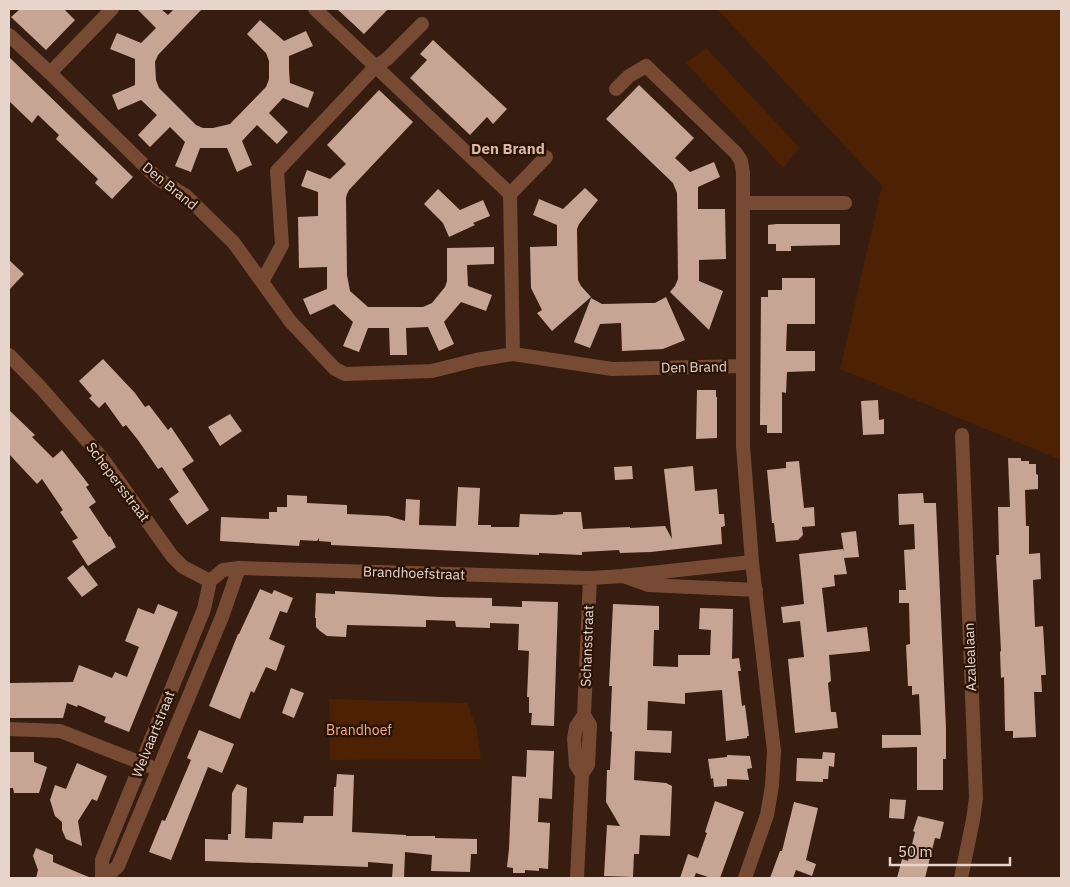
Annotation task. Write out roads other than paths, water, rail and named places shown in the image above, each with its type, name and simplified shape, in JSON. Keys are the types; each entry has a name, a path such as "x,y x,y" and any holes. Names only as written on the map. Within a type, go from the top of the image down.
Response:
{"street":[{"path":"50,73 112,9"},
{"path":"315,9 510,194"},
{"path":"262,282 282,245 276,171 375,67 387,59 422,24"},
{"name":"Den Brand","path":"9,35 157,178 186,196 234,243 290,322 335,369 345,374 432,371 476,360 513,354 612,369 743,366 744,173 741,160 646,66 629,76 616,89"},
{"path":"513,354 510,194 546,157"},
{"path":"743,203 845,203"},
{"name":"Schepersstraat","path":"9,356 42,389 102,458 172,556 183,567 210,581"},
{"path":"743,366 743,446 752,562 774,751 772,786 767,815 745,878"},
{"name":"Azalealaan","path":"960,878 976,798 962,435"},
{"name":"Brandhoefstraat","path":"210,581 223,570 239,568 590,578 752,562"},
{"name":"Welvaartstraat","path":"104,878 118,866 222,617 239,568"},
{"name":"Brandhoefstraat","path":"623,576 648,585 756,590"},
{"name":"Schansstraat","path":"577,878 582,774 576,765 574,739 576,727 584,714 590,578"},
{"path":"210,581 204,609 222,617"},
{"name":"Welvaartstraat","path":"104,878 102,860 204,609"},
{"path":"9,729 60,731 159,770"}],"district":[{"name":"Den Brand","path":"508,149"}],"park label":[{"name":"Brandhoef","path":"359,730"}]}
